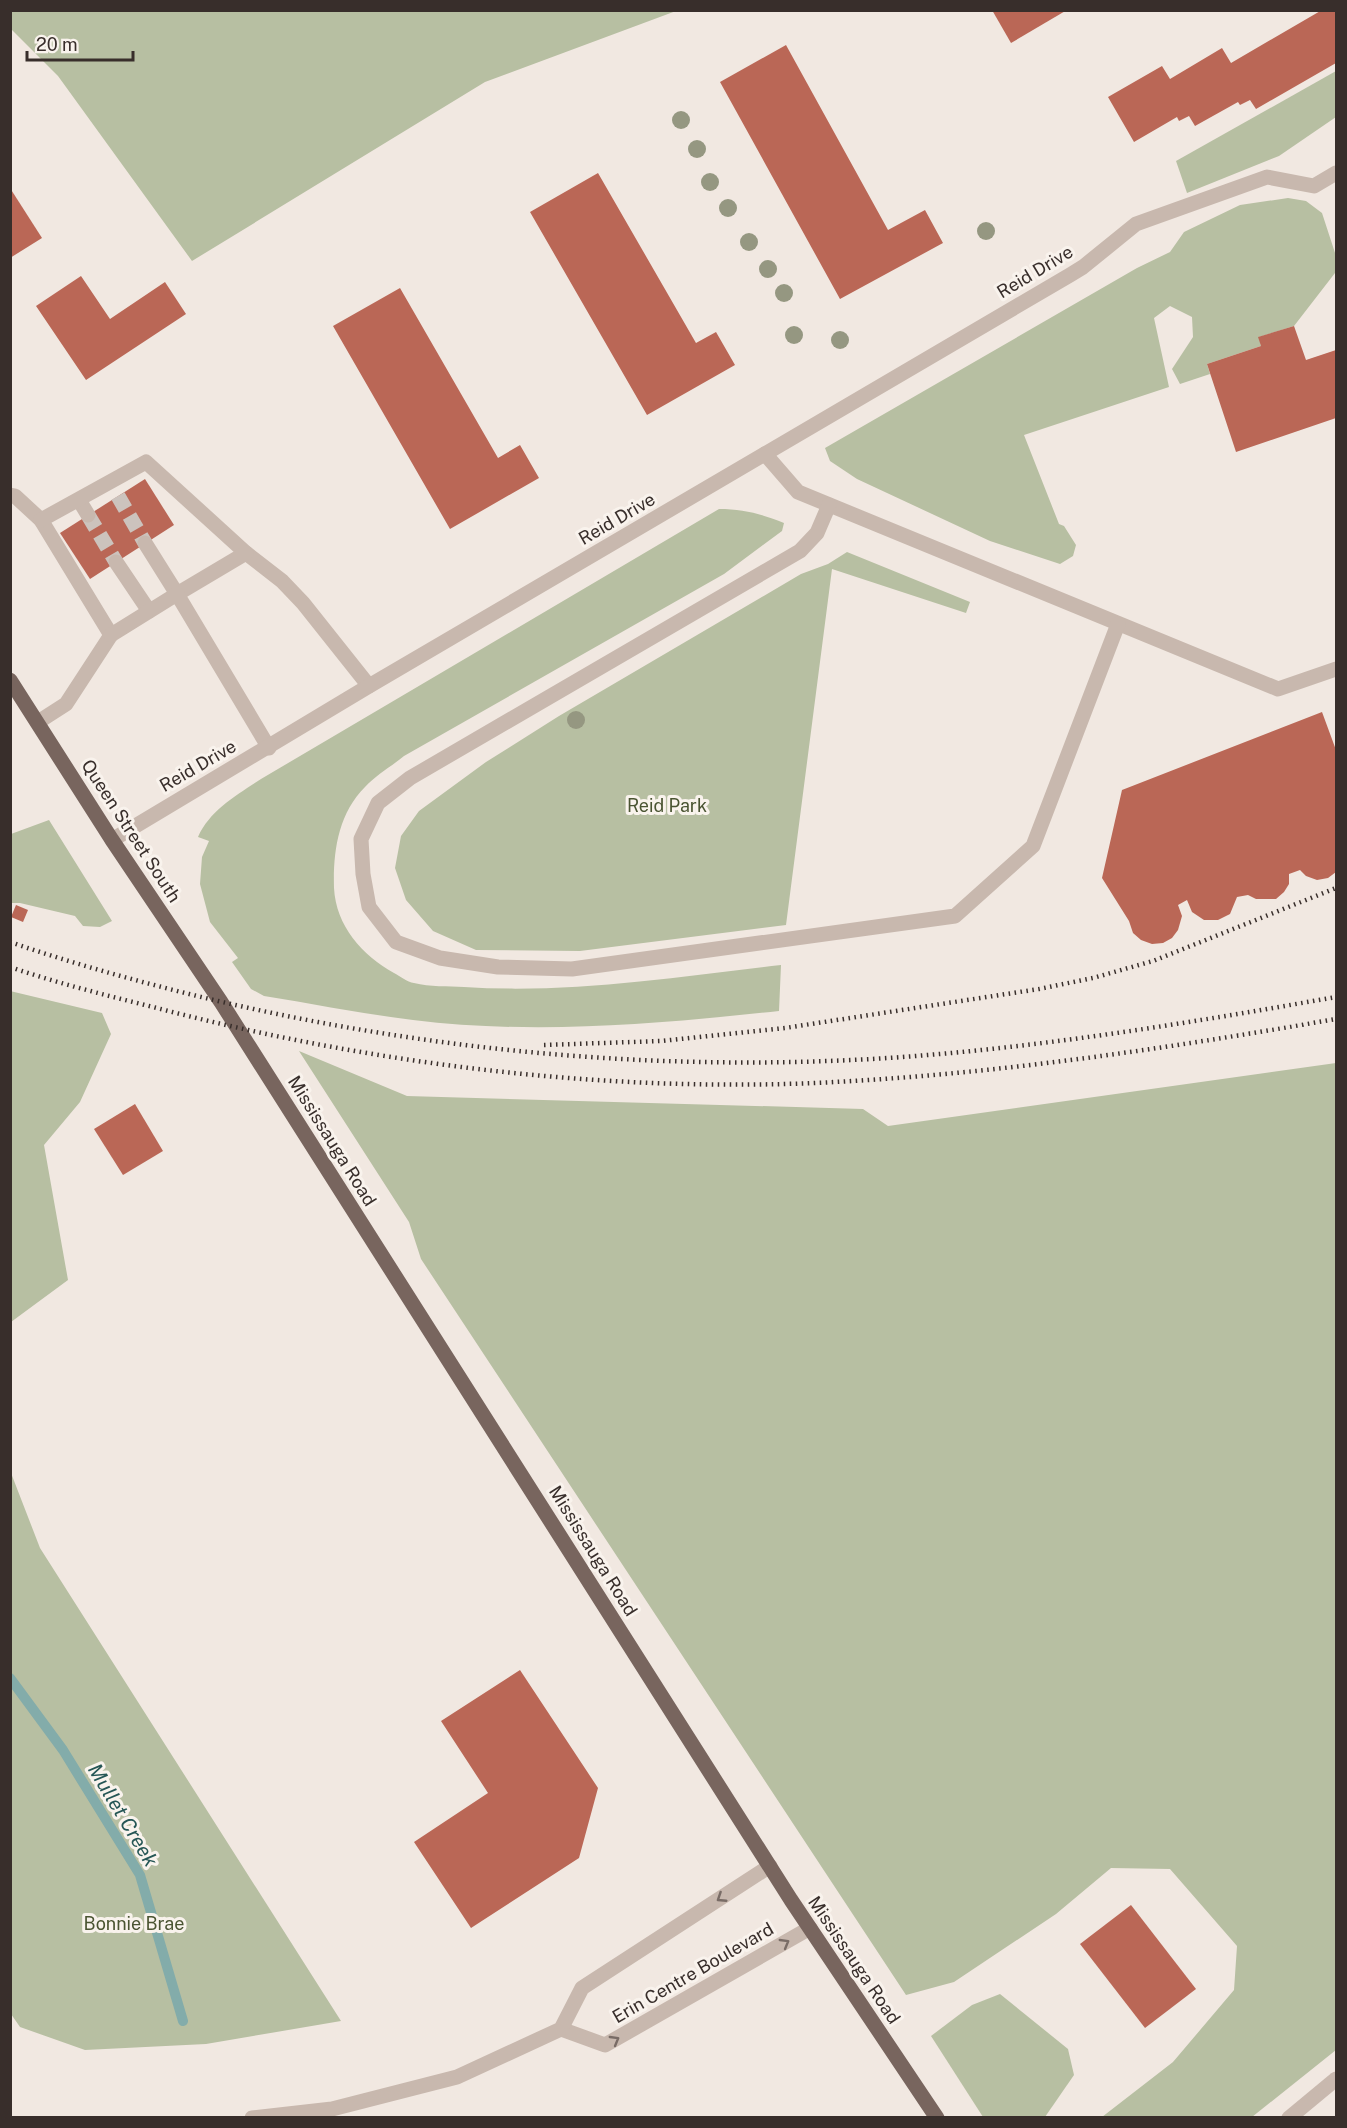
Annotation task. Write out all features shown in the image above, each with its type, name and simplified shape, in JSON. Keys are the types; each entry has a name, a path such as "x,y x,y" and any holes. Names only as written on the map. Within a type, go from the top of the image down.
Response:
{"main road":[{"name":"Queen Street South","path":"10,680 112,840 221,1002"},
{"name":"Mississauga Road","path":"221,1002 770,1866 937,2118"}],"street":[{"name":"Reid Drive","path":"112,840 369,686 1083,267 1136,224 1267,177 1314,186 1336,173"},
{"path":"765,454 798,492 1278,689 1336,669"},
{"path":"41,520 146,462 246,553 282,581 303,603 369,686"},
{"path":"109,483 118,496"},
{"path":"10,495 15,496 41,520 111,635"},
{"path":"79,500 88,515"},
{"path":"829,505 817,533 800,551 410,778 378,803 361,838 363,874 369,907 396,942 440,958 498,967 573,969 955,916 1033,846 1118,624"},
{"path":"146,543 269,747"},
{"path":"38,722 66,704 111,635 246,553"},
{"path":"116,562 149,611"},
{"path":"252,2118 332,2109 457,2077 561,2029 582,1988 770,1866"},
{"name":"Erin Centre Boulevard","path":"561,2029 606,2045 810,1928"},
{"path":"1289,2118 1336,2079"}],"green space":[{"path":"10,11 676,11 485,82 192,261 58,76 11,29"},
{"path":"1336,71 1336,117 1279,156 1187,193 1176,161"},
{"path":"1288,198 1306,201 1322,213 1336,256 1335,273 1294,326 1259,337 1261,346 1207,364 1210,374 1180,384 1172,369 1193,337 1192,317 1170,306 1154,318 1169,387 1024,435 1059,524 1064,526 1076,545 1073,556 1060,564 990,541 857,479 830,461 825,448 1137,268 1170,252 1184,232 1240,205"},
{"path":"719,509 744,511 768,517 784,523 782,531 724,574 404,756 374,778 356,798 343,821 336,847 334,888 336,902 345,927 361,948 382,966 411,982 439,986 503,989 543,988 622,983 781,965 779,1011 642,1024 504,1027 376,1015 264,996 251,989 232,962 238,958 210,922 200,884 202,857 209,841 198,837 203,827 217,811 261,779"},
{"name":"Reid Park","path":"847,552 970,602 966,613 832,569 786,925 580,951 476,950 433,931 406,900 395,868 401,836 419,811 486,762 559,716 801,574 828,564"},
{"path":"49,820 112,921 100,927 83,926 75,916 11,903 11,834"},
{"path":"10,991 102,1013 111,1034 80,1102 44,1145 68,1280 11,1322"},
{"path":"299,1051 407,1096 863,1109 888,1126 1336,1063 1336,2050 1252,2117 1102,2117 1173,2062 1234,1990 1237,1946 1170,1869 1111,1868 1056,1914 954,1982 906,1995 421,1259 409,1222"},
{"name":"Bonnie Brae","path":"11,1473 40,1548 341,2021 206,2044 85,2050 20,2027 11,2014"},
{"path":"1000,1994 1068,2049 1074,2075 1045,2117 983,2117 931,2036 972,2005"}],"building":[{"path":"992,10 1067,10 1011,43"},
{"path":"1322,10 1336,10 1336,63 1256,109 1250,100 1240,105 1238,102 1195,126 1189,116 1179,121 1177,117 1134,142 1108,97 1162,66 1170,79 1222,48 1231,63"},
{"path":"786,45 888,230 925,210 943,243 840,299 720,82"},
{"path":"598,173 696,343 716,332 735,365 647,415 530,212"},
{"path":"10,188 42,238 10,258"},
{"path":"81,276 110,319 165,282 186,314 86,380 36,306"},
{"path":"400,288 498,458 520,445 539,478 450,529 333,326"},
{"path":"1294,326 1306,360 1336,350 1336,418 1236,452 1207,364 1261,346 1258,337"},
{"path":"145,479 174,525 90,579 60,533"},
{"path":"1322,712 1336,750 1336,872 1328,878 1317,880 1306,876 1300,870 1289,874 1289,884 1276,899 1256,899 1248,895 1237,897 1230,914 1218,920 1204,920 1192,912 1187,900 1178,905 1182,916 1178,930 1172,938 1163,943 1152,944 1141,940 1133,933 1129,921 1102,878 1122,790"},
{"path":"16,905 28,910 23,922 11,917"},
{"path":"135,1104 163,1151 123,1175 94,1129"},
{"path":"520,1670 598,1788 579,1858 471,1928 414,1842 488,1793 441,1721"},
{"path":"1131,1905 1196,1989 1145,2028 1080,1944"}],"waterway":[{"name":"Mullet Creek","path":"10,1678 63,1750 140,1875 183,2021"}],"tunnel":[{"path":"118,496 145,543"},
{"path":"88,515 116,562"}],"railway":[{"path":"544,1045 661,1041 785,1028 1039,989 1093,978 1153,961 1336,888"},
{"path":"10,942 141,982 271,1013 446,1043 623,1059 800,1062 945,1054 1113,1034 1336,997"},
{"path":"10,967 63,984 234,1027 315,1044 481,1069 565,1078 648,1083 732,1085 815,1083 946,1074 1206,1041 1336,1019"}]}
